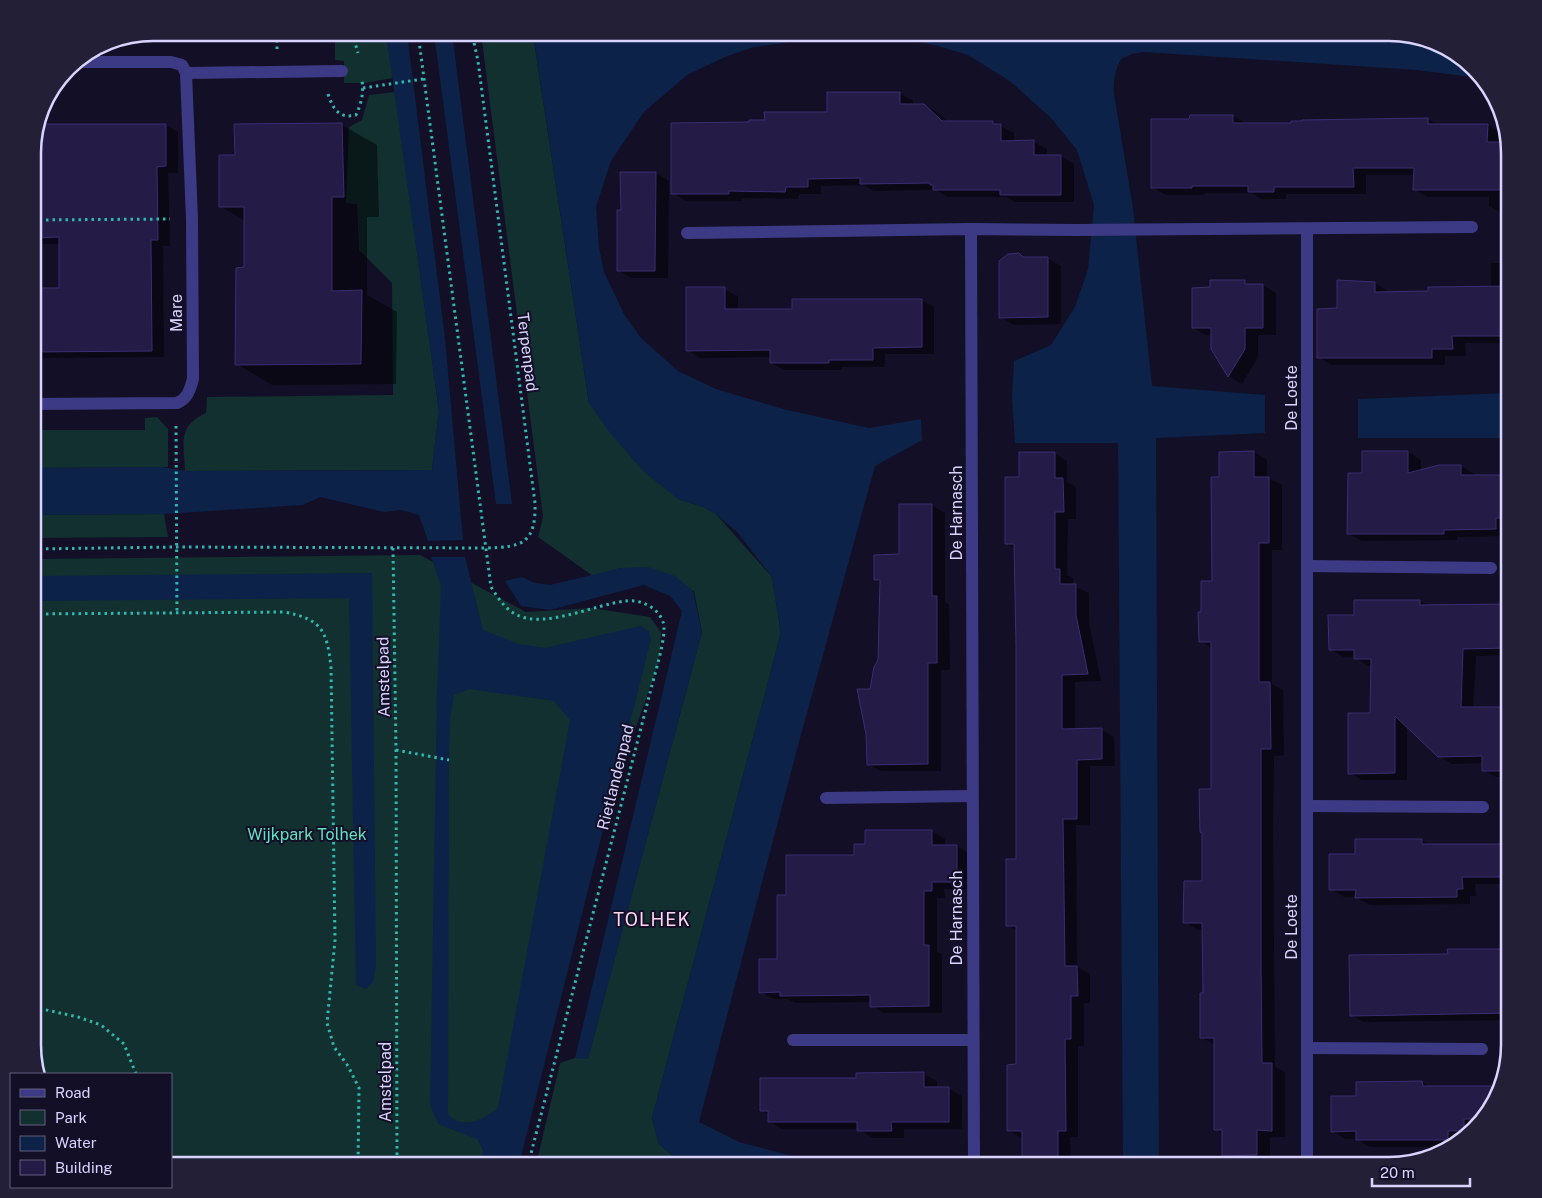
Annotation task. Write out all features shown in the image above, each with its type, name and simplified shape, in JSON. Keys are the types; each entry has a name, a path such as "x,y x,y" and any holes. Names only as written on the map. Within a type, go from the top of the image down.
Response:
{"street":[{"path":"88,62 171,62 182,65 186,73 342,71"},
{"name":"Mare","path":"177,402 182,401 188,394 193,378 192,219 186,73"},
{"path":"687,233 972,229 1161,230 1472,227"},
{"name":"De Harnasch","path":"972,229 974,1157"},
{"name":"De Loete","path":"1307,229 1307,1157"},
{"path":"41,404 177,402"},
{"path":"1307,566 1491,568"},
{"path":"826,798 972,796"},
{"path":"1307,806 1483,807"},
{"path":"793,1040 973,1040"},
{"path":"1307,1048 1482,1049"}],"path":[{"path":"419,41 486,548"},
{"name":"Terpenpad","path":"393,548 472,549 512,547 526,539 535,517 535,504 474,41"},
{"path":"363,88 423,79"},
{"path":"41,220 192,219"},
{"path":"177,402 175,459 177,613"},
{"path":"41,549 176,547 393,548"},
{"name":"Amstelpad","path":"393,548 396,750 397,1157"},
{"name":"Rietlandenpad","path":"486,548 492,587 506,608 517,616 530,619 548,618 626,601 642,602 652,607 664,622 664,636 650,693 530,1157"},
{"path":"41,614 284,612 296,614 317,625 324,633 331,667 335,940 327,1023 334,1047 348,1066 359,1088 358,1157"},
{"path":"396,750 449,760"},
{"path":"41,1009 78,1017 101,1025 124,1044 136,1073"}],"green space":[{"path":"335,41 387,41 393,78 365,83 344,83 344,61 335,60"},
{"path":"482,41 534,41 589,403 678,499 703,507 716,514 772,577 781,633 652,1118 659,1144 674,1157 538,1157 560,1063 575,1058 588,1058 702,632 694,591 621,568 593,576 538,537 543,517"},
{"path":"395,92 439,411 432,470 185,471 184,437 186,430 197,418 206,413 207,397 393,395 392,283 359,250 357,204 346,203 349,127 362,120 369,95"},
{"path":"157,417 168,429 168,467 41,468 41,430 145,430 145,418"},
{"path":"164,514 168,537 41,538 41,515"},
{"name":"Wijkpark Tolhek","path":"420,555 526,612 591,608 650,617 661,632 659,662 484,1157 172,1157 172,1073 45,1073 41,1052 41,559"}],"water":[{"path":"387,41 408,41 445,338 463,540 428,541 419,515 401,510 384,512 320,497 303,505 164,514 41,515 41,468 163,467 186,471 432,470 439,411"},
{"path":"435,41 453,41 512,504 496,504"},
{"path":"534,41 799,41 754,47 725,57 687,75 644,112 611,161 596,207 599,247 604,272 624,314 641,338 678,371 716,389 783,409 869,428 921,419 922,440 875,466 799,742 699,1122 739,1142 796,1157 674,1157 659,1144 652,1118 781,633 772,577 737,532 716,514 703,507 678,499 643,471 610,433 589,403"},
{"path":"914,41 1389,41 1411,43 1432,50 1457,64 1471,77 1417,70 1144,52 1132,54 1121,59 1116,72 1114,94 1133,208 1152,386 1265,395 1265,433 1156,438 1159,1157 1123,1157 1118,443 1015,443 1012,397 1014,361 1051,345 1075,307 1088,269 1094,205 1077,150 1051,118 1011,82 968,55"},
{"path":"1501,393 1501,438 1358,438 1358,399"},
{"path":"431,557 465,557 483,630 519,644 545,648 640,626 649,631 651,639 521,1157 483,1157 483,1150 477,1139 438,1124 430,1105 437,696 441,586","holes":["469,689 554,701 570,720 498,1108 473,1122 460,1122 448,1114 449,760 450,718 454,695"]},
{"path":"648,567 675,576 693,591 702,632 588,1059 575,1058 682,611 670,596 644,585 550,610 521,606 505,581 522,577 535,583 550,585 621,568"},
{"path":"372,573 376,966 373,982 366,989 356,985 349,598 41,601 41,576"}],"building":[{"path":"827,92 900,92 900,104 924,104 942,121 993,121 993,124 1001,124 1001,141 1034,140 1034,155 1061,155 1061,195 1000,195 1000,190 933,190 933,185 930,185 930,183 860,184 860,178 808,179 808,187 786,187 785,192 729,191 729,194 671,194 671,123 749,122 749,120 765,120 764,112 827,112"},
{"path":"1190,115 1233,115 1233,123 1291,123 1291,121 1302,120 1428,118 1428,124 1488,124 1487,142 1500,142 1501,190 1413,190 1414,168 1353,168 1354,187 1274,187 1274,192 1248,192 1248,186 1151,188 1151,119 1189,119"},
{"path":"342,123 344,197 332,197 332,291 362,290 361,364 235,365 236,268 244,267 244,207 219,207 219,155 235,155 234,124"},
{"path":"45,124 166,124 166,166 157,167 158,240 151,240 152,351 41,352 41,288 59,288 59,237 41,238 41,146"},
{"path":"620,172 656,172 655,271 617,271 617,210 621,210"},
{"path":"1019,253 1023,257 1048,257 1048,317 999,318 999,261 1008,254"},
{"path":"1210,280 1245,280 1245,284 1263,284 1263,328 1245,328 1245,349 1228,377 1211,349 1211,328 1192,328 1192,288 1210,287"},
{"path":"1337,280 1375,282 1375,292 1428,291 1428,287 1501,286 1501,336 1452,336 1453,349 1432,349 1432,358 1317,358 1317,309 1337,308"},
{"path":"686,287 725,287 725,309 792,309 792,299 922,299 922,347 873,348 873,360 829,360 829,363 770,363 770,350 686,351"},
{"path":"1254,451 1254,477 1269,477 1269,543 1259,543 1259,682 1270,682 1271,749 1261,749 1261,962 1262,1063 1272,1063 1272,1131 1257,1130 1257,1155 1222,1156 1222,1130 1214,1130 1214,1038 1200,1038 1200,993 1203,993 1202,923 1183,923 1184,881 1202,881 1202,833 1200,832 1199,789 1211,789 1211,642 1199,642 1198,612 1201,612 1201,581 1212,581 1211,477 1219,477 1219,452"},
{"path":"1362,451 1408,451 1408,473 1439,465 1461,465 1461,475 1501,475 1501,518 1496,518 1496,529 1444,530 1444,534 1347,534 1348,473 1362,473"},
{"path":"1019,452 1055,452 1055,478 1063,478 1064,512 1055,512 1055,569 1060,569 1060,584 1076,584 1076,615 1088,674 1062,675 1062,729 1102,728 1102,759 1077,760 1077,819 1063,819 1065,966 1077,966 1078,996 1071,996 1071,1039 1065,1039 1066,1131 1058,1131 1058,1157 1022,1157 1022,1131 1007,1131 1007,1065 1016,1064 1016,926 1006,926 1006,859 1016,859 1016,645 1014,544 1005,544 1005,477 1019,477"},
{"path":"899,504 932,504 932,596 937,596 937,663 928,663 928,764 867,765 866,734 857,689 870,689 874,667 878,660 880,580 874,580 874,555 899,554"},
{"path":"1354,600 1420,600 1420,605 1501,604 1501,648 1463,649 1461,707 1501,707 1501,771 1482,771 1482,756 1438,757 1395,716 1395,773 1348,774 1348,713 1370,713 1371,659 1354,659 1354,650 1329,650 1328,615 1354,615"},
{"path":"865,830 932,830 932,845 957,845 957,882 932,882 932,891 924,891 924,945 929,945 929,1006 870,1007 870,995 780,996 780,992 759,993 759,959 777,959 777,895 786,895 786,855 854,855 854,844 865,844"},
{"path":"1355,839 1422,839 1422,844 1501,844 1501,877 1462,877 1463,889 1457,889 1457,897 1355,898 1356,890 1329,890 1329,854 1355,854"},
{"path":"1447,949 1501,949 1501,1013 1350,1016 1349,955 1448,954"},
{"path":"924,1072 924,1087 949,1087 949,1122 891,1122 892,1131 857,1131 857,1122 768,1122 768,1111 760,1111 760,1078 856,1078 856,1073"},
{"path":"1422,1081 1423,1086 1493,1086 1478,1113 1473,1119 1464,1119 1464,1128 1460,1131 1448,1131 1448,1140 1356,1140 1356,1131 1331,1132 1331,1096 1356,1096 1356,1082"}],"district":[{"name":"TOLHEK","path":"652,920"}]}
